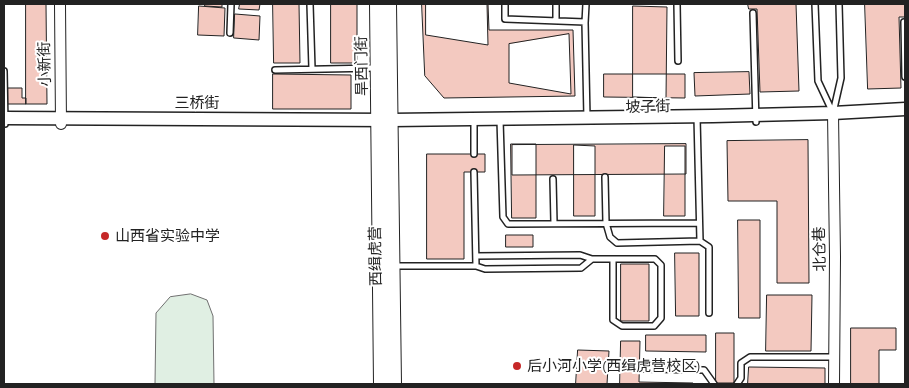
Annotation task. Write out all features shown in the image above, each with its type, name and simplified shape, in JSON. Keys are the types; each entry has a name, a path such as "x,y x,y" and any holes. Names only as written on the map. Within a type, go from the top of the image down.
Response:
{"main road":[{"name":"旱西门街","path":"377,4 378,68 385,124"},
{"name":"旱西门街","path":"385,124 389,4"},
{"name":"西缉虎营","path":"385,124 393,266 394,384"},
{"name":"西缉虎营","path":"381,384 385,124"}],"street":[{"name":"小新街","path":"60,4 61,121"},
{"name":"坡子街","path":"833,116 905,109"},
{"name":"北仓巷","path":"833,116 836,257 834,384"},
{"name":"坡子街","path":"500,122 905,116"},
{"name":"坡子街","path":"385,124 474,123 586,118 697,120"},
{"name":"三桥街","path":"4,121 385,124"}],"lane":[{"path":"230,33 231,4"},
{"path":"310,4 312,69"},
{"path":"505,4 505,19 585,22 585,24"},
{"path":"556,4 556,21"},
{"path":"586,4 586,118"},
{"path":"677,4 678,61"},
{"path":"815,4 818,81 833,116"},
{"path":"833,116 841,78 839,4"},
{"path":"753,13 756,118"},
{"path":"904,22 905,77"},
{"path":"275,70 378,68"},
{"path":"4,71 4,121"},
{"path":"697,120 700,241"},
{"path":"500,122 503,217 508,224 699,223"},
{"path":"474,123 474,154"},
{"path":"474,172 476,266"},
{"path":"604,177 606,223 610,237 617,244 700,241 708,247 709,313"},
{"path":"553,179 554,224"},
{"path":"476,256 580,255 592,259 613,259 655,259 661,265 661,318 654,326 622,326 613,320 613,259"},
{"path":"393,266 476,266 485,269 581,268 592,259"},
{"path":"737,384 741,378 741,363 750,357 835,357"},
{"path":"645,369 704,370 714,384"}],"green space":[{"path":"191,294 207,300 213,316 214,384 155,384 156,313 170,297"}],"building":[{"path":"26,4 46,4 47,104 26,104"},
{"path":"205,4 222,4 222,7 205,6"},
{"path":"240,4 260,4 259,10 239,9"},
{"path":"273,4 299,4 300,63 274,63"},
{"path":"331,4 357,4 357,63 331,63"},
{"path":"422,4 488,4 489,30 573,30 575,96 444,98 425,76"},
{"path":"426,4 487,4 488,45 426,35"},
{"path":"748,4 796,4 799,91 760,92 757,9 749,9"},
{"path":"865,4 905,4 905,17 899,17 901,88 868,89"},
{"path":"199,6 225,8 224,36 198,35"},
{"path":"633,6 667,7 666,98 633,97"},
{"path":"235,14 260,16 259,40 234,38"},
{"path":"569,34 571,94 509,83 509,44"},
{"path":"749,72 750,94 695,96 694,73"},
{"path":"273,74 351,75 351,109 273,109"},
{"path":"604,74 685,74 685,98 604,97"},
{"path":"8,88 22,88 22,98 26,98 26,104 8,104"},
{"path":"808,140 809,283 777,283 777,201 728,201 727,141"},
{"path":"511,144 536,144 536,218 512,218"},
{"path":"686,144 686,174 512,175 512,145"},
{"path":"574,145 595,146 595,216 574,216"},
{"path":"665,146 685,146 685,216 664,216"},
{"path":"427,154 485,154 485,172 464,172 464,259 427,259"},
{"path":"738,220 760,220 760,318 739,318"},
{"path":"506,235 533,235 533,247 506,247"},
{"path":"675,253 699,253 699,316 676,316"},
{"path":"621,264 649,264 649,321 621,321"},
{"path":"767,295 812,295 811,351 766,351"},
{"path":"851,328 896,328 896,350 879,350 879,384 851,384"},
{"path":"716,333 734,333 734,383 716,383"},
{"path":"646,335 706,335 706,352 646,351"},
{"path":"621,341 640,341 639,382 693,384 620,384"},
{"path":"578,350 609,351 607,384 576,384"},
{"path":"749,367 825,368 825,384 748,384"}],"place":[{"name":"山西省实验中学","path":"105,236"},
{"name":"后小河小学(西缉虎营校区)","path":"517,366"}]}
